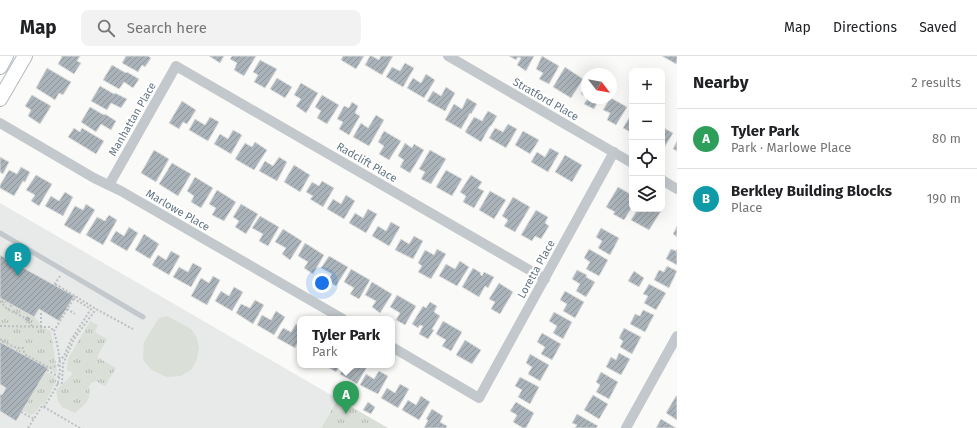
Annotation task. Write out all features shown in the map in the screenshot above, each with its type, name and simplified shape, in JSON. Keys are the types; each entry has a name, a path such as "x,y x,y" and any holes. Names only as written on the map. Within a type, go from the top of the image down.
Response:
{"street":[{"path":"0,67 6,56"},
{"path":"0,99 25,56"},
{"name":"Stratford Place","path":"448,56 629,161"},
{"name":"Manhattan Place","path":"109,185 176,66"},
{"name":"Radclift Place","path":"176,66 545,279"},
{"name":"Marlowe Place","path":"0,123 338,316"},
{"name":"Loretta Place","path":"395,349 479,398 614,152"},
{"path":"665,182 677,189"},
{"path":"626,428 677,336"}],"lane":[{"path":"0,233 143,317"}],"path":[{"path":"54,285 57,285 91,309 71,340 64,356 59,361"},
{"path":"74,297 133,330"},
{"path":"54,331 74,297"},
{"path":"0,301 8,310 27,319 32,326"},
{"path":"8,310 12,304"},
{"path":"67,309 75,314"},
{"path":"57,384 62,383 63,364 74,339 96,309"},
{"path":"41,311 41,326"},
{"path":"0,326 41,326 50,327 54,331 59,361 59,377 57,384 44,407 42,406 28,428"},
{"path":"0,339 12,346 23,348 26,355 50,368 59,365"},
{"path":"47,370 59,377"},
{"path":"44,407 80,428"},
{"path":"21,412 34,419"}],"shaded area":[{"path":"0,203 338,399 321,428 0,428"}],"green space":[{"path":"0,298 34,317 44,328 51,331 57,372 55,373 0,342"},
{"path":"167,316 191,329 196,336 199,347 197,359 192,369 181,376 167,377 152,370 143,360 144,342 159,318"},
{"path":"90,321 98,325 95,332 107,339 97,357 116,368 105,386 96,381 91,383 89,386 89,396 87,402 75,413 62,407 58,401 56,390 73,373 67,370 68,359"},
{"path":"46,372 55,377 56,381 44,405 41,404 35,413 31,415 22,410"},
{"path":"338,399 388,428 321,428"}],"building":[{"path":"61,56 80,56 77,61 81,63 74,74 58,64 62,57"},
{"path":"126,56 148,56 151,58 145,67 142,65 138,72 122,63"},
{"path":"209,56 224,56 220,63"},
{"path":"232,56 256,56 244,76 234,70 237,63 230,59"},
{"path":"343,56 364,56 356,69 341,60"},
{"path":"370,56 379,60 381,56 393,56 382,75 365,65"},
{"path":"509,56 534,56 526,71 517,65 521,58 518,57 516,60"},
{"path":"542,56 559,66 549,84 539,79 543,73 536,69"},
{"path":"662,56 677,56 677,62 676,64"},
{"path":"260,60 277,69 265,88 254,82 258,75 253,72"},
{"path":"405,63 414,68 403,87 386,77 392,67 400,71"},
{"path":"112,65 139,79 133,88 124,82 119,89 103,80"},
{"path":"565,67 581,78 581,82 571,98 553,87"},
{"path":"47,68 71,82 63,95 59,93 55,100 36,88"},
{"path":"426,74 435,80 424,98 407,88 413,78 421,83"},
{"path":"277,78 292,87 285,98 270,89"},
{"path":"301,83 318,93 306,113 296,106 301,99 294,95"},
{"path":"100,86 127,99 121,108 111,103 107,110 91,101"},
{"path":"446,87 455,93 445,111 427,101 433,91 441,96"},
{"path":"32,95 51,106 40,124 28,116 31,110 25,106"},
{"path":"322,95 339,105 327,124 317,118 321,111 315,107"},
{"path":"467,98 477,104 461,129 445,120 454,104 462,109"},
{"path":"182,101 196,110 187,124 183,122 179,129 169,123"},
{"path":"617,101 627,107 616,125 607,120 610,113 603,110 606,104 617,104"},
{"path":"352,102 358,106 355,113 360,116 349,135 339,129 343,122 337,119 344,106 349,108"},
{"path":"584,104 597,104 594,109"},
{"path":"90,107 116,121 111,130 101,124 96,132 81,122"},
{"path":"488,111 497,116 481,142 465,132 474,117 482,121"},
{"path":"376,115 384,120 369,146 353,137 361,123 368,128"},
{"path":"210,117 219,122 208,141 189,130 195,119 205,125"},
{"path":"629,118 629,131 623,128"},
{"path":"508,124 517,129 506,148 489,138 495,128 503,132"},
{"path":"74,128 80,132 82,128 104,141 96,154 68,137"},
{"path":"665,129 673,133 665,146"},
{"path":"233,130 242,135 231,154 214,144 220,134 228,139"},
{"path":"384,131 401,141 389,160 379,154 384,146 378,142"},
{"path":"523,131 539,140 530,154 515,145"},
{"path":"677,141 677,151 673,149"},
{"path":"255,142 267,150 254,170 235,159 245,143 252,147"},
{"path":"405,143 412,148 414,144 424,150 410,173 400,167 404,160 398,156"},
{"path":"550,148 559,153 548,172 531,162 537,152 545,157"},
{"path":"154,150 169,159 156,182 141,173"},
{"path":"430,150 446,159 431,184 421,179 425,172 419,169"},
{"path":"565,155 582,165 572,182 555,172"},
{"path":"0,157 9,162 3,174 0,172"},
{"path":"279,157 287,162 277,181 259,171 265,161 273,166"},
{"path":"172,163 191,174 178,196 159,184"},
{"path":"294,165 310,175 300,192 284,182"},
{"path":"21,167 30,172 25,182 23,181 14,196 0,188 0,185 9,170 17,174"},
{"path":"446,170 462,179 452,196 436,187"},
{"path":"36,175 52,184 39,206 31,201 35,195 26,190"},
{"path":"471,175 482,182 478,188 484,191 474,208 463,202 466,196 460,192"},
{"path":"195,177 213,188 201,208 191,202 194,196 187,191"},
{"path":"322,181 334,188 323,207 310,199 313,196 306,192 312,182 319,186"},
{"path":"618,187 629,193 629,212 624,220 613,214 615,212 606,207"},
{"path":"217,190 236,202 224,221 212,215 216,208 209,204"},
{"path":"490,191 506,200 494,219 479,210"},
{"path":"65,192 73,197 63,216 45,206 51,196 59,201"},
{"path":"346,195 355,201 344,219 327,209 333,199 341,204"},
{"path":"513,197 530,207 515,232 504,226 508,220 502,216"},
{"path":"86,204 95,210 80,234 64,225 75,206 83,210"},
{"path":"241,204 258,214 246,234 235,227 239,221 233,217"},
{"path":"368,209 377,214 366,233 349,223 355,213 363,218"},
{"path":"536,210 548,217 545,223 549,226 541,239 535,236 532,241 521,235"},
{"path":"636,212 660,212 649,230 631,220"},
{"path":"109,215 117,220 103,245 86,235 97,217 105,221"},
{"path":"260,216 279,227 268,246 259,241 263,234 252,228"},
{"path":"391,222 400,227 389,246 372,236 378,226 386,231"},
{"path":"677,226 677,237 673,234"},
{"path":"129,227 138,233 127,251 110,241 116,231 124,236"},
{"path":"601,228 619,238 610,255 598,248 602,241 596,237"},
{"path":"283,229 302,241 290,260 282,254 286,248 275,242"},
{"path":"144,234 159,244 150,259 135,250"},
{"path":"414,236 423,241 413,259 395,250 401,239 409,244"},
{"path":"305,243 324,255 313,274 304,268 308,262 298,256"},
{"path":"437,249 446,254 431,279 418,272 422,266 418,263 425,250 434,255"},
{"path":"589,249 608,260 599,276 586,269 590,262 584,258"},
{"path":"671,249 676,251 677,249 677,265 666,259"},
{"path":"171,251 180,256 169,275 152,265 158,255 166,260"},
{"path":"0,255 74,296 59,321 39,309 34,317 0,298"},
{"path":"329,256 348,267 336,286 328,281 332,274 321,268"},
{"path":"460,261 469,267 457,286 439,276 446,264 455,269"},
{"path":"193,263 202,268 191,287 173,277 179,267 188,272"},
{"path":"667,266 677,271 669,288 654,280 659,270 664,272"},
{"path":"473,268 481,273 480,274 482,276 484,272 494,277 488,288 485,286 479,297 462,287"},
{"path":"351,269 370,280 359,299 350,294 354,288 344,282"},
{"path":"577,270 587,275 586,277 595,282 586,297 576,291 580,284 572,279"},
{"path":"634,271 644,278 639,287 628,281"},
{"path":"213,276 220,280 207,305 191,296 201,278 209,283"},
{"path":"372,282 392,294 380,313 372,307 376,301 365,295"},
{"path":"499,283 513,292 500,314 491,309 495,302 489,299"},
{"path":"649,284 666,293 656,310 644,303 648,296 643,294"},
{"path":"234,287 243,292 232,311 215,301 221,291 229,296"},
{"path":"565,291 584,302 575,318 563,311 567,304 560,300"},
{"path":"397,295 416,306 405,325 396,320 400,313 390,307"},
{"path":"255,300 264,305 253,324 236,313 241,304 250,308"},
{"path":"430,302 437,306 434,312 440,316 428,339 419,334 423,326 420,325 418,328 412,324 423,306 426,308"},
{"path":"643,310 654,315 645,332 630,324 635,314 640,316"},
{"path":"276,311 285,317 274,335 257,325 262,315 271,320"},
{"path":"554,312 572,322 563,339 553,333 557,326 549,321"},
{"path":"27,316 31,318 29,322 24,320"},
{"path":"443,321 462,332 451,351 442,346 446,340 436,334"},
{"path":"297,324 297,344 295,348 277,338 283,328 291,332"},
{"path":"624,328 641,337 632,354 620,347 623,341 619,338"},
{"path":"542,333 561,344 552,360 541,354 545,347 537,342"},
{"path":"465,340 481,350 472,364 456,355"},
{"path":"0,342 48,368 16,421 0,411 0,394 2,395 6,388 0,384"},
{"path":"619,353 630,359 621,375 606,367 611,357 616,360"},
{"path":"530,354 549,365 540,381 528,374 532,367 526,363"},
{"path":"329,368 338,368 336,372"},
{"path":"343,368 366,368 357,384 340,374"},
{"path":"379,371 388,376 378,394 360,385 366,374 374,379"},
{"path":"601,372 618,382 609,399 596,392 600,385 596,382"},
{"path":"520,377 539,387 530,404 518,397 522,390 515,386"},
{"path":"400,384 409,389 398,408 381,398 387,388 395,393"},
{"path":"593,395 608,404 599,419 584,410"},
{"path":"421,396 430,402 419,420 402,410 408,400 416,405"},
{"path":"677,396 677,420 666,413"},
{"path":"368,402 375,407 371,414 363,410"},
{"path":"516,402 534,413 526,428 523,428 513,422 517,415 510,411"},
{"path":"432,409 443,416 440,422 447,426 446,428 424,428 428,420 426,419"},
{"path":"577,414 598,426 596,428 575,428 577,425 572,423"},
{"path":"661,419 676,428 656,428"}],"place":[{"name":"Berkley Building Blocks","path":"18,276"},
{"name":"Tyler Park","path":"346,414"}]}
